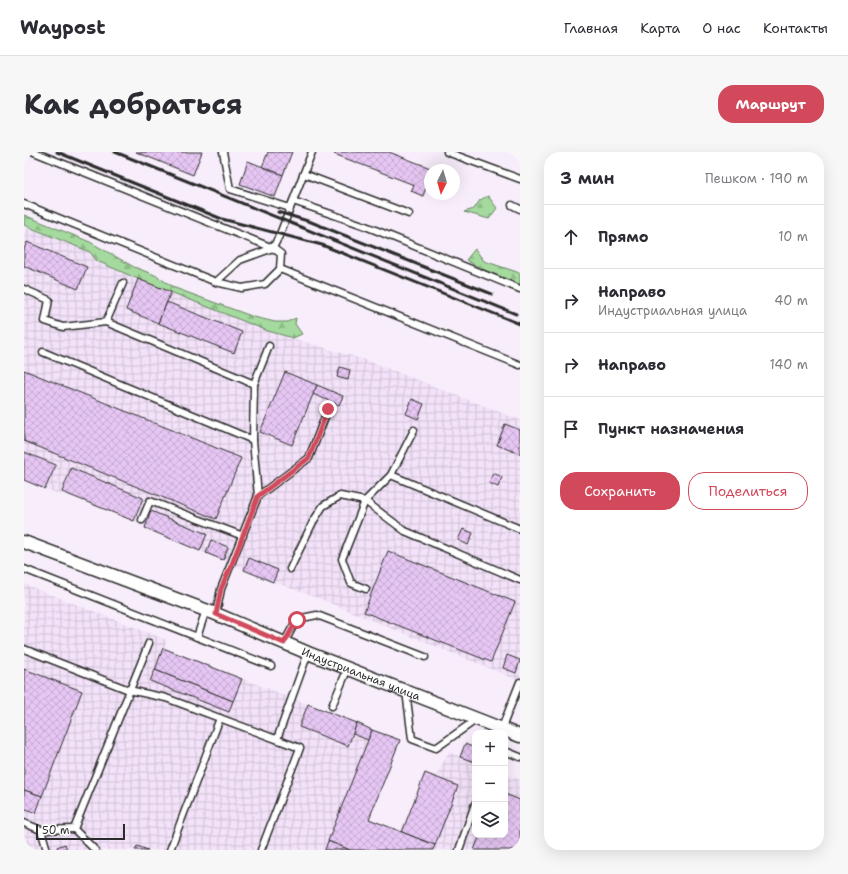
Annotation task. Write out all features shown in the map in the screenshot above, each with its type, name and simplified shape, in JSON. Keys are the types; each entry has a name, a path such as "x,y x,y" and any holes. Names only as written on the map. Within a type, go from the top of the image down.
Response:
{"street":[{"name":"Индустриальная улица","path":"24,542 211,612 308,653 477,719 499,730"},
{"name":"Индустриальная улица","path":"508,733 520,736"}],"lane":[{"path":"24,204 216,282 242,288 265,284 280,269 280,254 273,248 34,152"},
{"path":"224,152 230,189 290,208"},
{"path":"216,282 240,260 273,248 312,152"},
{"path":"447,152 520,179"},
{"path":"304,174 410,214"},
{"path":"293,200 363,225 520,289"},
{"path":"512,205 520,209"},
{"path":"280,269 520,365"},
{"path":"106,322 123,282"},
{"path":"24,289 49,300 45,321 63,327 106,322 254,384"},
{"path":"197,637 211,612 221,589 258,496 253,440 254,384 269,346"},
{"path":"43,352 253,440"},
{"path":"258,496 309,458 328,409"},
{"path":"366,589 351,583 342,559 365,500 391,475 414,430"},
{"path":"391,475 520,529"},
{"path":"290,569 312,522 323,506 340,496 365,500 405,531 520,580"},
{"path":"142,520 150,501 243,536"},
{"path":"24,569 271,666"},
{"path":"284,643 297,620 317,615 425,657"},
{"path":"74,828 149,643"},
{"path":"24,649 129,690 166,698 300,748 262,850"},
{"path":"277,739 308,653"},
{"path":"332,706 348,668"},
{"path":"501,730 520,682"},
{"path":"406,691 412,739 436,748 477,719"},
{"path":"513,700 520,702"},
{"path":"170,850 220,718"},
{"path":"508,752 520,757"},
{"path":"459,850 472,813"},
{"path":"24,823 42,830 74,828 95,850"},
{"path":"42,830 47,850"}],"shaded area":[{"path":"29,227 90,252 97,261 138,279 268,331 369,361 520,420 520,681 320,599 273,582 145,528 134,521 143,498 71,469 61,495 24,480 24,233"},
{"path":"24,584 167,640 164,648 400,740 369,819 402,832 425,773 435,777 449,752 472,761 472,838 508,838 508,775 520,780 520,850 24,850"}],"green space":[{"path":"488,196 497,208 489,219 464,212 474,209 480,200"},
{"path":"24,215 90,242 134,267 155,275 175,288 254,317 275,322 287,322 296,318 295,324 302,334 293,338 268,331 138,279 97,261 90,252 24,225"},
{"path":"475,249 484,261 520,273 520,285 484,270 466,260"}],"building":[{"path":"136,152 202,152 193,175"},
{"path":"268,152 292,152 283,175 262,167"},
{"path":"335,152 389,152 424,166 423,196 411,191 414,185 334,154"},
{"path":"248,161 283,175 275,197 240,184"},
{"path":"27,242 87,267 78,289 24,266 24,249"},
{"path":"138,279 171,292 158,323 126,310"},
{"path":"167,302 242,332 234,353 158,323"},
{"path":"340,367 350,370 348,380 337,377"},
{"path":"24,370 241,458 216,519 24,441"},
{"path":"285,372 317,385 292,445 260,432"},
{"path":"317,385 343,396 339,405 313,394"},
{"path":"412,399 424,404 418,419 406,414"},
{"path":"505,424 520,430 520,454 497,445"},
{"path":"24,452 56,465 45,489 24,480"},
{"path":"71,468 143,498 134,521 62,492"},
{"path":"493,473 502,477 498,487 489,483"},
{"path":"151,511 207,534 200,551 145,528"},
{"path":"463,529 473,533 468,545 458,540"},
{"path":"211,540 228,547 223,560 206,553"},
{"path":"388,551 515,602 491,662 364,612"},
{"path":"249,558 278,570 273,582 244,570"},
{"path":"163,648 242,679 233,701 155,670"},
{"path":"507,655 520,660 516,673 503,668"},
{"path":"24,669 82,691 42,796 24,790"},
{"path":"155,670 233,701 229,712 150,681"},
{"path":"308,704 357,723 348,746 299,727"},
{"path":"357,723 372,730 368,740 353,734"},
{"path":"372,730 400,740 369,819 435,845 433,850 350,850 328,841"},
{"path":"465,744 472,747 472,761 460,757"},
{"path":"425,773 458,786 435,845 402,832"},
{"path":"24,790 42,796 36,813 24,808"},
{"path":"508,795 520,800 520,850 474,850 479,838 508,838"},
{"path":"328,841 350,850 325,850"},
{"path":"65,844 67,850 58,850 57,847"},
{"path":"137,846 148,850 135,850"}],"railway":[{"path":"57,152 222,219 322,245 520,324"},
{"path":"115,152 516,314"},
{"path":"278,212 311,222 492,294"}],"route":[{"path":"297,620 284,643 216,614 221,589 258,496 309,458 328,409"}]}
